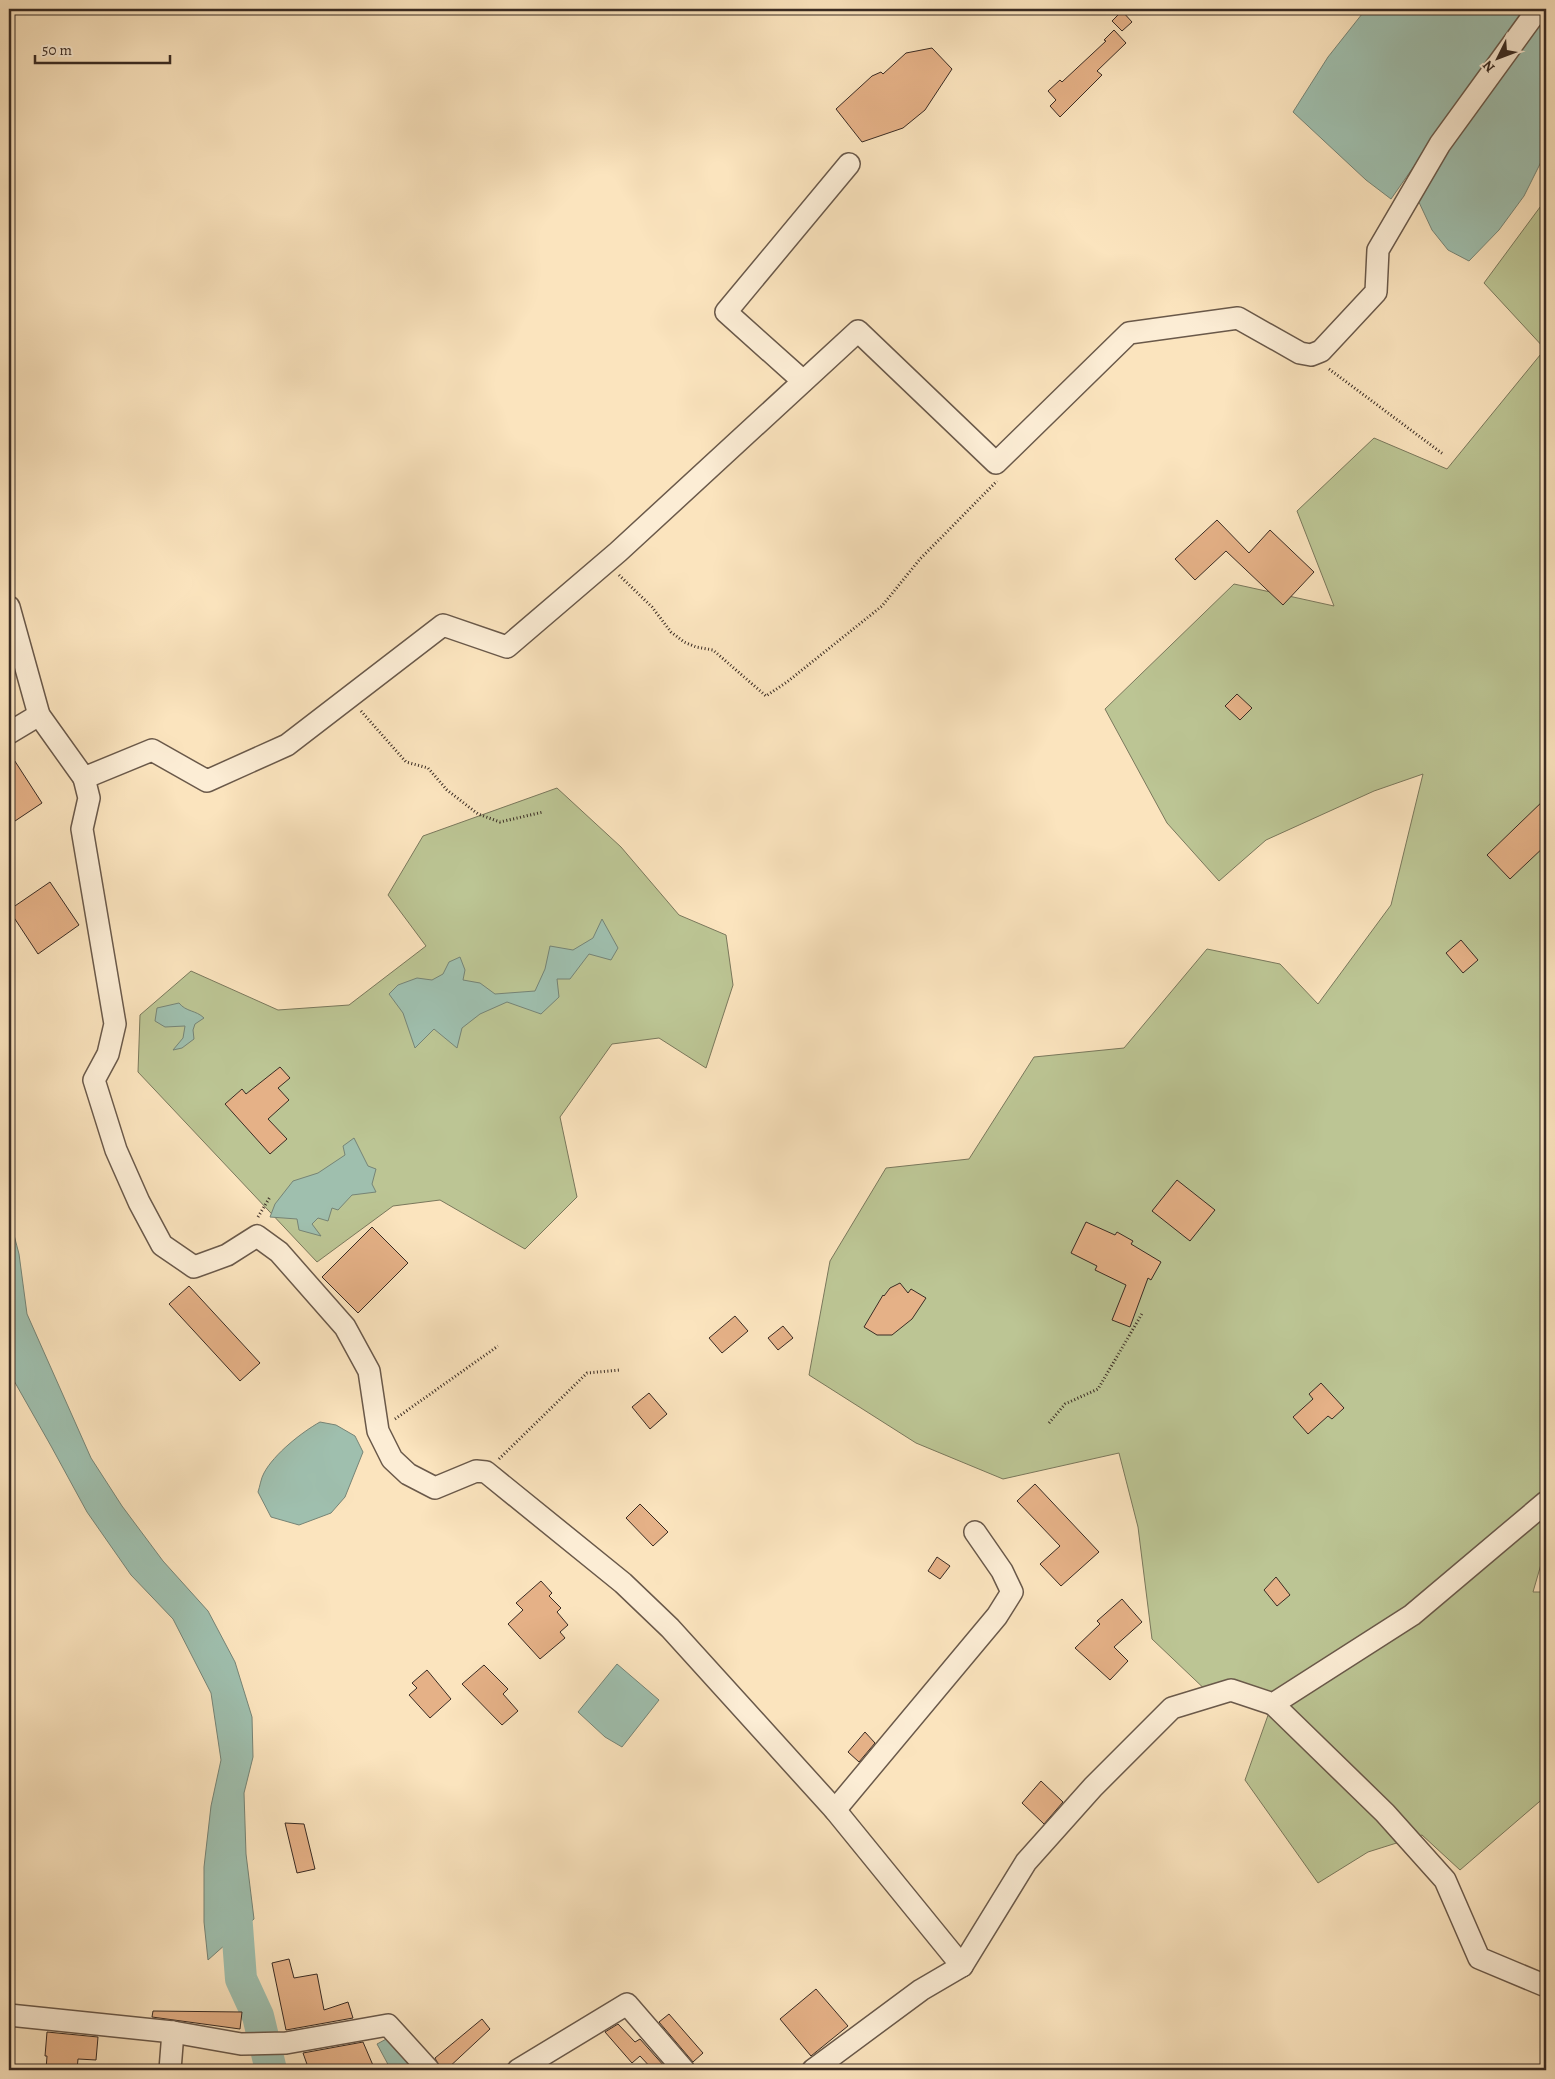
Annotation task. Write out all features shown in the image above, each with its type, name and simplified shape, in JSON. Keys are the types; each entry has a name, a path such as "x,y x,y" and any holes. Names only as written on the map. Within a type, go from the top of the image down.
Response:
{"street":[{"path":"84,778 152,750 207,781 287,745 443,624 507,647 606,562 858,331 996,463 1129,333 1238,318 1300,353 1311,355 1321,350 1376,292 1378,250 1440,144 1538,9"},
{"path":"803,381 726,312 849,164"},
{"path":"9,607 40,715 84,778 90,798 82,829 115,1024 108,1054 94,1080 116,1150 139,1202 162,1245 194,1267 228,1255 257,1236 279,1252 345,1327 369,1371 378,1431 392,1459 408,1474 435,1488 476,1472 486,1472 623,1583 663,1622 835,1810 962,1966"},
{"path":"9,733 40,715"},
{"path":"1272,1704 1412,1615 1546,1502"},
{"path":"835,1810 997,1616 1012,1592 1002,1571 975,1532"},
{"path":"813,2070 921,1990 962,1966 1026,1862 1093,1787 1172,1708 1231,1690 1272,1704 1385,1814 1445,1880 1479,1958 1546,1986"},
{"path":"518,2070 627,2004 684,2070"},
{"path":"9,2015 173,2032 241,2044 286,2042 388,2025 429,2070"},
{"path":"170,2070 173,2032"}],"path":[{"path":"1311,355 1443,454"},
{"path":"606,562 652,607 671,632 684,642 696,647 713,650 766,696 787,682 882,606 920,559 1002,476"},
{"path":"348,698 406,762 428,768 447,790 478,814 500,822 543,812"},
{"path":"1049,1423 1065,1404 1098,1389 1143,1312"},
{"path":"378,1431 498,1346"},
{"path":"486,1472 587,1373 620,1370"}],"green space":[{"path":"1546,199 1546,1547 1533,1592 1546,1592 1546,1796 1460,1870 1422,1835 1368,1852 1318,1883 1245,1780 1272,1704 1212,1696 1152,1639 1138,1527 1119,1453 1003,1479 916,1443 809,1375 830,1261 886,1168 969,1159 1034,1057 1124,1048 1207,949 1280,964 1318,1004 1391,905 1423,774 1374,791 1266,840 1219,881 1167,823 1105,709 1234,584 1334,606 1297,511 1374,438 1447,469 1545,349 1484,283"},
{"path":"557,788 621,847 679,915 726,935 733,985 706,1068 659,1038 612,1044 560,1117 577,1197 525,1249 440,1200 393,1206 317,1262 138,1072 140,1015 191,971 278,1010 349,1005 426,946 388,895 423,836"}],"shaded area":[{"path":"1366,9 1524,9 1391,199 1366,180 1293,112 1328,57"},
{"path":"1546,9 1546,152 1524,196 1499,230 1469,261 1448,250 1432,230 1417,198"},
{"path":"602,919 618,948 611,960 589,954 570,979 557,979 559,997 541,1014 507,1002 480,1014 462,1028 457,1048 434,1029 415,1048 403,1013 389,994 398,985 417,978 432,980 443,974 449,962 460,957 465,970 463,980 480,983 495,994 535,991 545,969 550,946 573,950 593,938"},
{"path":"179,1003 204,1018 195,1024 193,1030 194,1039 182,1048 173,1050 183,1038 185,1026 165,1027 155,1021 157,1008"},
{"path":"354,1138 368,1166 376,1169 372,1184 376,1192 352,1195 338,1210 332,1208 328,1221 318,1218 312,1224 321,1236 299,1230 297,1219 270,1217 275,1204 293,1181 318,1173 345,1155 343,1146"},
{"path":"9,1216 19,1254 27,1314 91,1458 122,1506 163,1561 208,1611 235,1662 252,1717 253,1757 244,1793 246,1854 254,1919 208,1960 204,1922 204,1867 211,1806 221,1760 211,1693 173,1619 131,1575 87,1512 9,1372"},
{"path":"320,1422 336,1425 355,1436 363,1452 345,1497 331,1513 299,1525 271,1517 258,1492 263,1475 281,1451"},
{"path":"617,1664 659,1700 622,1747 605,1737 578,1712"},
{"path":"392,2036 409,2064 397,2070 391,2070 377,2044"}],"building":[{"path":"1122,11 1132,22 1122,31 1112,21"},
{"path":"1114,30 1126,43 1097,71 1102,75 1060,117 1050,106 1056,100 1048,91 1060,80 1062,82 1106,41 1104,40"},
{"path":"932,48 952,69 925,110 903,128 862,142 836,109 872,76 881,72 883,74 906,53"},
{"path":"1217,520 1249,553 1270,530 1314,572 1283,605 1226,551 1195,580 1175,559"},
{"path":"1237,694 1252,708 1240,720 1225,706"},
{"path":"9,752 42,803 9,825"},
{"path":"1546,798 1546,845 1510,879 1487,855"},
{"path":"50,882 79,925 38,954 9,910"},
{"path":"1461,940 1478,960 1463,973 1446,953"},
{"path":"280,1067 290,1078 278,1088 289,1100 268,1119 287,1139 270,1154 225,1104 242,1089 246,1094"},
{"path":"1177,1180 1215,1210 1190,1241 1152,1211"},
{"path":"1086,1222 1115,1235 1117,1232 1133,1241 1131,1244 1161,1262 1151,1280 1148,1278 1130,1327 1112,1320 1126,1285 1095,1270 1097,1266 1071,1253"},
{"path":"372,1227 408,1263 358,1313 322,1277"},
{"path":"900,1283 908,1293 911,1289 926,1298 912,1319 892,1335 877,1335 864,1327 883,1295 890,1288"},
{"path":"189,1286 260,1363 240,1381 169,1304"},
{"path":"735,1316 748,1331 722,1353 709,1338"},
{"path":"783,1326 793,1338 778,1350 768,1338"},
{"path":"1321,1383 1344,1408 1332,1419 1328,1416 1308,1434 1293,1417 1313,1399 1309,1394"},
{"path":"649,1393 667,1414 650,1429 632,1407"},
{"path":"1035,1484 1099,1552 1061,1586 1040,1564 1060,1546 1017,1501"},
{"path":"640,1504 668,1532 653,1546 626,1518"},
{"path":"937,1557 950,1566 940,1579 928,1571"},
{"path":"1276,1577 1290,1595 1277,1606 1264,1590"},
{"path":"541,1581 552,1593 549,1596 561,1608 557,1612 568,1625 560,1632 565,1638 540,1659 508,1624 523,1610 516,1603"},
{"path":"1122,1599 1142,1622 1114,1647 1128,1661 1110,1680 1075,1648 1100,1624 1097,1621"},
{"path":"484,1665 508,1689 503,1694 518,1711 502,1725 462,1684"},
{"path":"427,1670 451,1699 430,1718 409,1695 417,1688 412,1683"},
{"path":"865,1732 875,1743 859,1762 848,1752"},
{"path":"1041,1781 1063,1802 1044,1824 1022,1803"},
{"path":"285,1823 304,1824 315,1869 297,1873"},
{"path":"289,1959 294,1978 317,1974 324,2010 348,2002 353,2018 286,2030 272,1963"},
{"path":"816,1989 848,2026 811,2056 780,2019"},
{"path":"153,2011 242,2012 240,2029 152,2017"},
{"path":"669,2014 703,2053 693,2062 659,2022"},
{"path":"482,2019 490,2029 446,2070 441,2070 435,2058"},
{"path":"618,2024 635,2042 640,2039 665,2067 661,2070 653,2070 640,2056 632,2063 605,2032"},
{"path":"47,2032 98,2037 96,2060 78,2059 77,2070 46,2070"},
{"path":"363,2042 375,2070 309,2070 303,2053"}],"waterway":[{"path":"236,1913 241,1979 258,2016 271,2070"}]}
